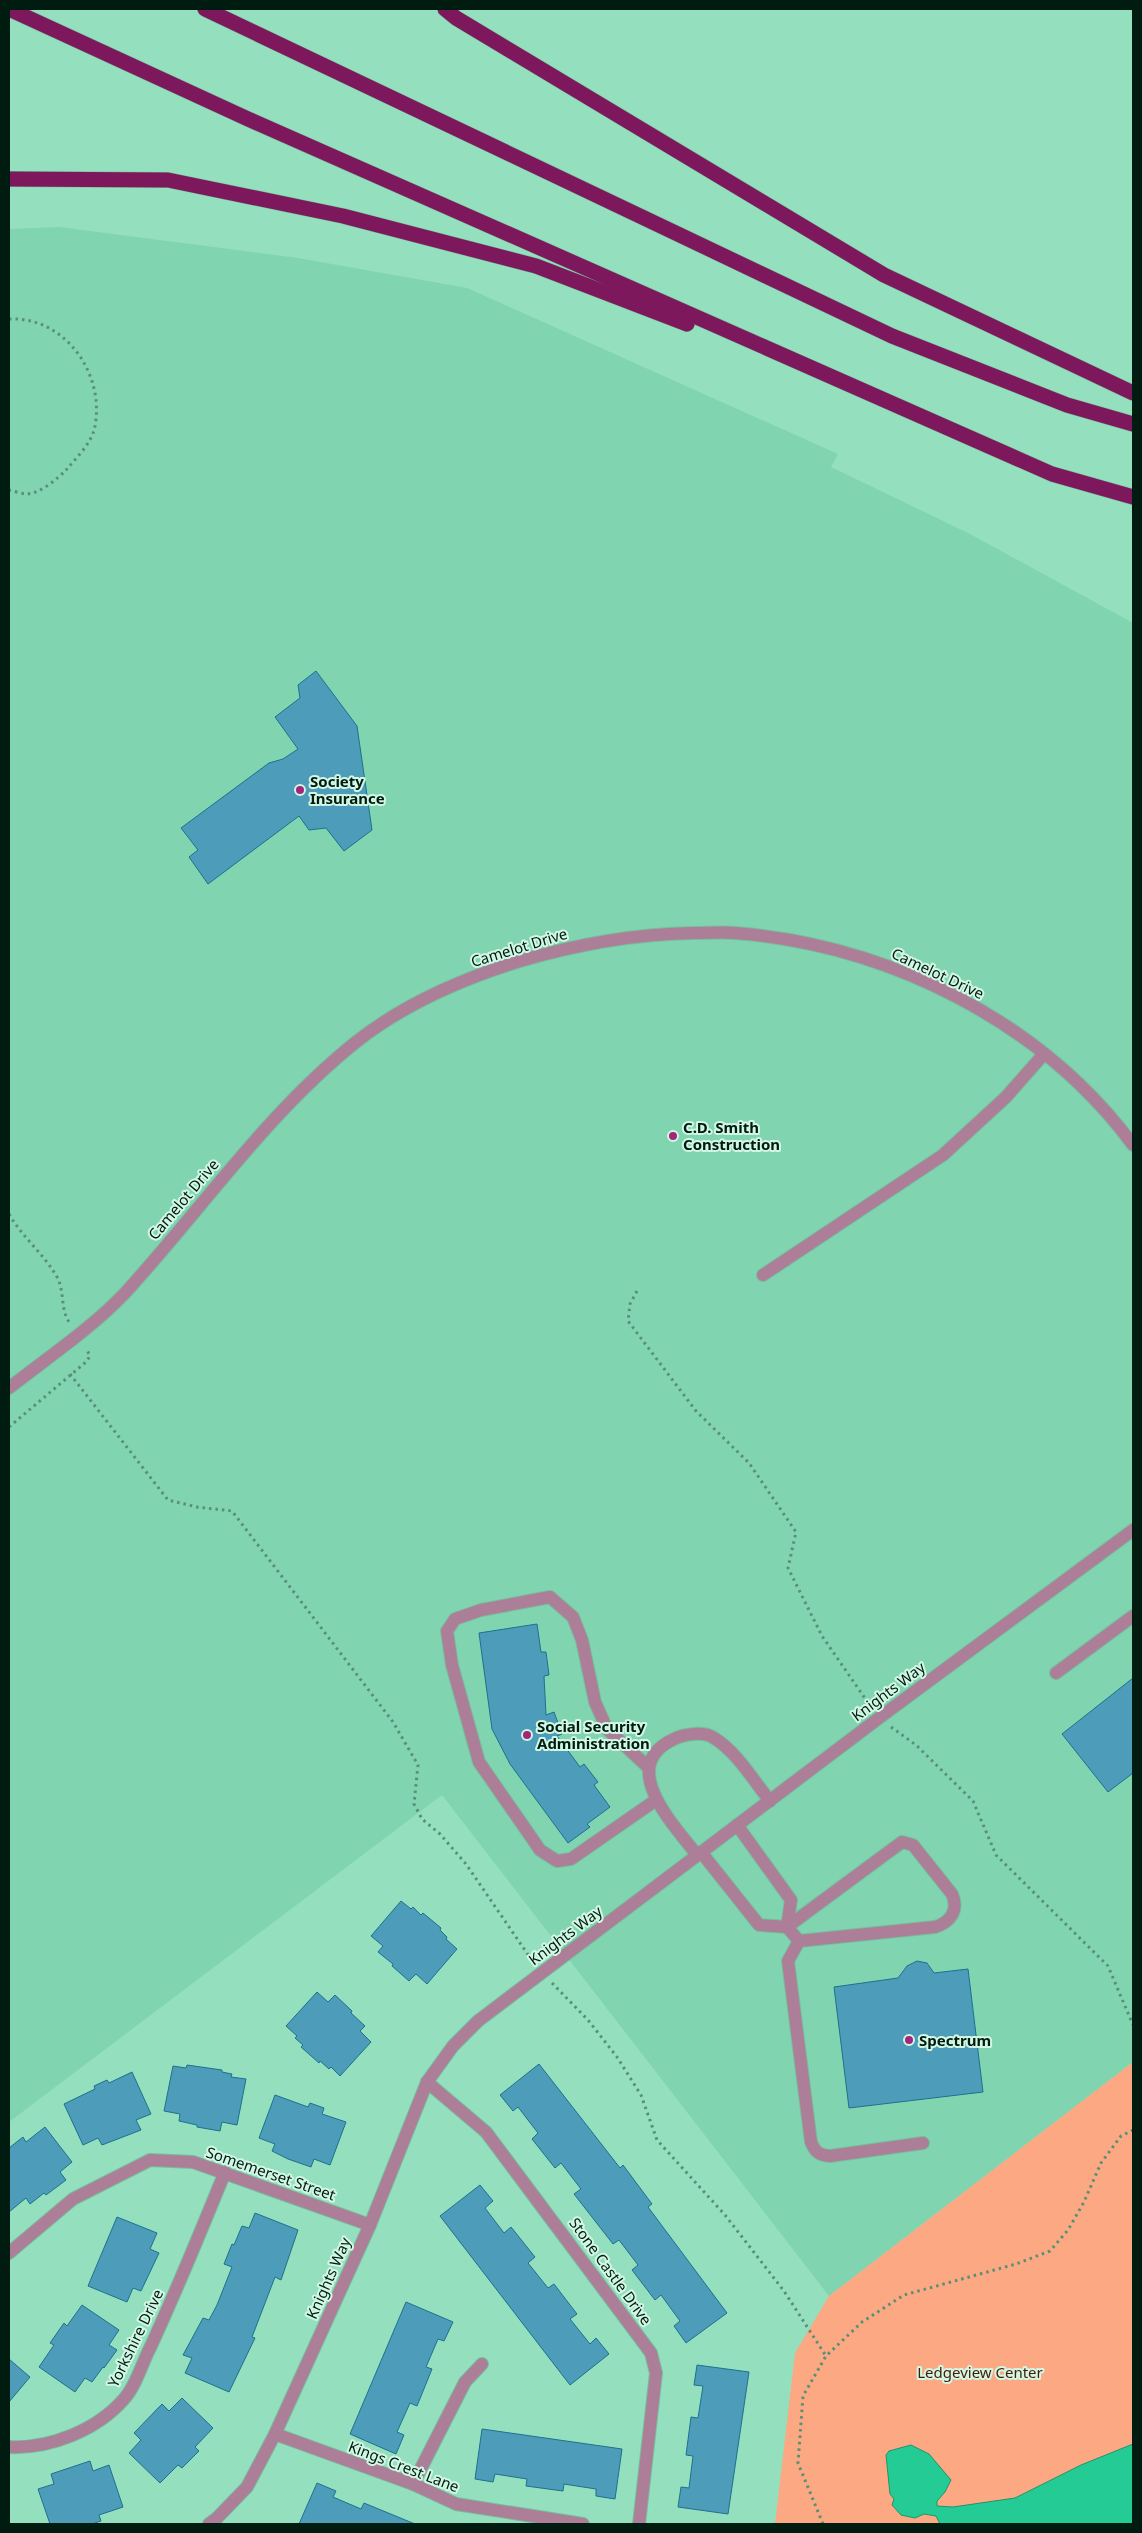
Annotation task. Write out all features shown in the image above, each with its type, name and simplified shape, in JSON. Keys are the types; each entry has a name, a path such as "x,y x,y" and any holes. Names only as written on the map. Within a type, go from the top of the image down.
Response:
{"highway":[{"path":"9,9 248,119 1052,474 1133,497"},
{"path":"204,9 892,336 1067,405 1133,424"},
{"path":"445,9 456,18 884,275 1133,393"},
{"path":"9,179 168,180 343,216 536,266 866,392"}],"street":[{"name":"Camelot Drive","path":"9,1388 123,1295 279,1112 309,1082 358,1040 411,1006 444,990 493,970 576,946 654,934 734,933 796,942 844,952 892,967 952,994 999,1021 1076,1082 1121,1128 1133,1145"},
{"path":"763,1276 943,1155 1006,1097 1043,1055"},
{"name":"Knights Way","path":"208,2524 216,2519 247,2487 275,2434 370,2225 427,2082 453,2046 478,2021 736,1825 879,1718 1131,1536"},
{"path":"649,1768 607,1729 595,1702 582,1640 573,1617 550,1597 481,1610 455,1619 446,1631 452,1665 478,1762 540,1850 557,1861 571,1859 656,1800"},
{"path":"1056,1673 1133,1616"},
{"path":"770,1800 735,1757 720,1742 708,1735 675,1738 658,1749 649,1768 649,1783 656,1800 759,1925 787,1927 895,1844 902,1842 913,1845 955,1902 951,1917 945,1924 935,1927 798,1941"},
{"path":"736,1825 791,1900 787,1927 798,1941"},
{"path":"798,1941 788,1961 811,2142 815,2150 822,2155 830,2156 923,2143"},
{"name":"Stone Castle Drive","path":"427,2082 486,2132 651,2353 656,2373 639,2524"},
{"name":"Somemerset Street","path":"9,2253 73,2199 150,2160 193,2162 370,2225"},
{"name":"Yorkshire Drive","path":"9,2447 29,2448 71,2435 98,2423 126,2398 177,2290 224,2172"},
{"path":"413,2484 465,2382 482,2364"},
{"name":"Kings Crest Lane","path":"275,2434 413,2484 456,2504 583,2524"}],"path":[{"path":"9,319 19,318 44,326 59,334 71,344 89,370 93,384 96,412 95,427 91,439 62,474 38,490 27,494 9,490"},
{"path":"9,1214 55,1274 62,1287 64,1314 90,1356 86,1362 9,1427"},
{"path":"638,1291 630,1304 628,1321 696,1411 749,1463 796,1532 788,1568 822,1636 879,1718 916,1745 973,1801 996,1855 1108,1966 1133,2026"},
{"path":"70,1374 168,1500 197,1507 232,1511 393,1722 418,1765 414,1804 422,1820 440,1834 466,1864 541,1973 588,2020 617,2057 641,2095 656,2140 743,2238 784,2291 826,2356"},
{"path":"823,2524 798,2463 803,2396 826,2356 862,2322 904,2295 1016,2264 1050,2251 1068,2230 1101,2164 1121,2136 1133,2130"}],"shaded area":[{"path":"59,227 298,258 467,288 838,454 831,467 970,534 1133,623 1133,2062 829,2296 442,1795 9,2122 9,229"},
{"path":"1133,2444 1133,2524 940,2524 936,2516 924,2514 915,2518 901,2515 892,2505 894,2499 890,2494 886,2455 889,2451 911,2445 929,2454 951,2480 945,2492 937,2501 937,2506 953,2507 1015,2498 1081,2465"}],"green space":[{"name":"Ledgeview Center","path":"1133,2062 1133,2524 775,2524 795,2353 829,2296"}],"building":[{"name":"Society Insurance","path":"316,671 357,726 372,830 344,851 326,828 309,830 299,816 208,884 189,857 198,850 181,828 269,763 283,759 298,749 275,717 300,698 298,685"},
{"name":"Social Security Administration","path":"537,1624 541,1652 546,1652 549,1675 544,1676 546,1715 554,1712 562,1734 557,1736 580,1767 584,1764 598,1782 594,1785 610,1807 587,1824 590,1827 568,1843 510,1764 492,1729 479,1633"},
{"path":"1133,1678 1133,1773 1108,1792 1062,1734"},
{"path":"401,1901 411,1909 413,1907 421,1915 423,1913 441,1928 440,1930 447,1937 446,1939 457,1949 427,1984 416,1974 409,1981 378,1952 383,1946 371,1936"},
{"name":"Spectrum","path":"917,1961 927,1963 934,1973 968,1969 983,2092 849,2108 834,1987 898,1978 907,1966"},
{"path":"317,1992 328,2002 335,1995 365,2026 360,2031 371,2042 340,2076 331,2067 329,2069 320,2061 319,2063 301,2047 303,2045 295,2038 297,2036 286,2026"},
{"path":"539,2064 620,2168 623,2165 652,2204 648,2207 727,2313 686,2343 674,2326 680,2321 661,2295 655,2300 632,2270 638,2265 619,2240 613,2244 574,2194 581,2189 561,2163 555,2168 532,2139 538,2133 518,2107 513,2111 500,2095"},
{"path":"187,2065 222,2070 222,2072 232,2074 231,2077 246,2079 237,2125 222,2122 220,2131 197,2127 197,2125 179,2121 180,2114 164,2111 173,2066 186,2068"},
{"path":"132,2072 151,2114 136,2120 141,2130 102,2145 98,2138 83,2145 64,2104 95,2089 94,2086 107,2080 109,2083"},
{"path":"275,2095 308,2107 310,2103 324,2108 322,2114 346,2122 330,2165 314,2159 311,2167 288,2159 272,2151 275,2144 259,2138"},
{"path":"45,2127 72,2162 60,2172 66,2180 30,2204 26,2198 9,2212 9,2148 23,2137 26,2142"},
{"path":"480,2185 493,2201 485,2208 504,2233 511,2227 535,2257 528,2263 548,2288 554,2284 577,2314 570,2319 590,2344 596,2338 609,2354 570,2385 440,2216"},
{"path":"255,2213 298,2230 281,2280 275,2277 252,2337 255,2338 229,2392 185,2373 192,2358 183,2355 203,2318 209,2320 217,2305 232,2267 224,2264 232,2244 234,2245 242,2226 249,2228"},
{"path":"117,2217 157,2233 150,2249 159,2253 141,2291 133,2288 127,2302 88,2286"},
{"path":"406,2302 453,2322 444,2341 438,2339 426,2367 432,2369 417,2406 410,2403 397,2432 404,2435 396,2454 350,2434"},
{"path":"82,2305 119,2330 109,2345 117,2350 92,2382 85,2378 75,2392 39,2367 54,2345 50,2343 64,2323 67,2326"},
{"path":"9,2359 30,2377 9,2402"},
{"path":"697,2365 749,2372 728,2514 678,2507 681,2487 689,2488 693,2456 686,2455 691,2417 698,2418 703,2386 694,2385"},
{"path":"182,2398 213,2428 195,2447 199,2451 182,2468 178,2465 160,2483 129,2453 141,2440 134,2433 162,2404 169,2411"},
{"path":"482,2429 622,2449 615,2499 596,2496 596,2489 564,2484 563,2491 526,2486 527,2479 495,2474 493,2482 475,2479"},
{"path":"90,2461 93,2471 109,2465 123,2507 99,2515 101,2521 92,2524 50,2524 38,2489 54,2484 51,2474"},
{"path":"317,2483 336,2491 333,2497 361,2509 364,2503 415,2524 299,2524"}],"place":[{"name":"Society Insurance","path":"300,790"},
{"name":"C.D. Smith Construction","path":"673,1136"},
{"name":"Social Security Administration","path":"527,1735"},
{"name":"Spectrum","path":"909,2040"}]}
